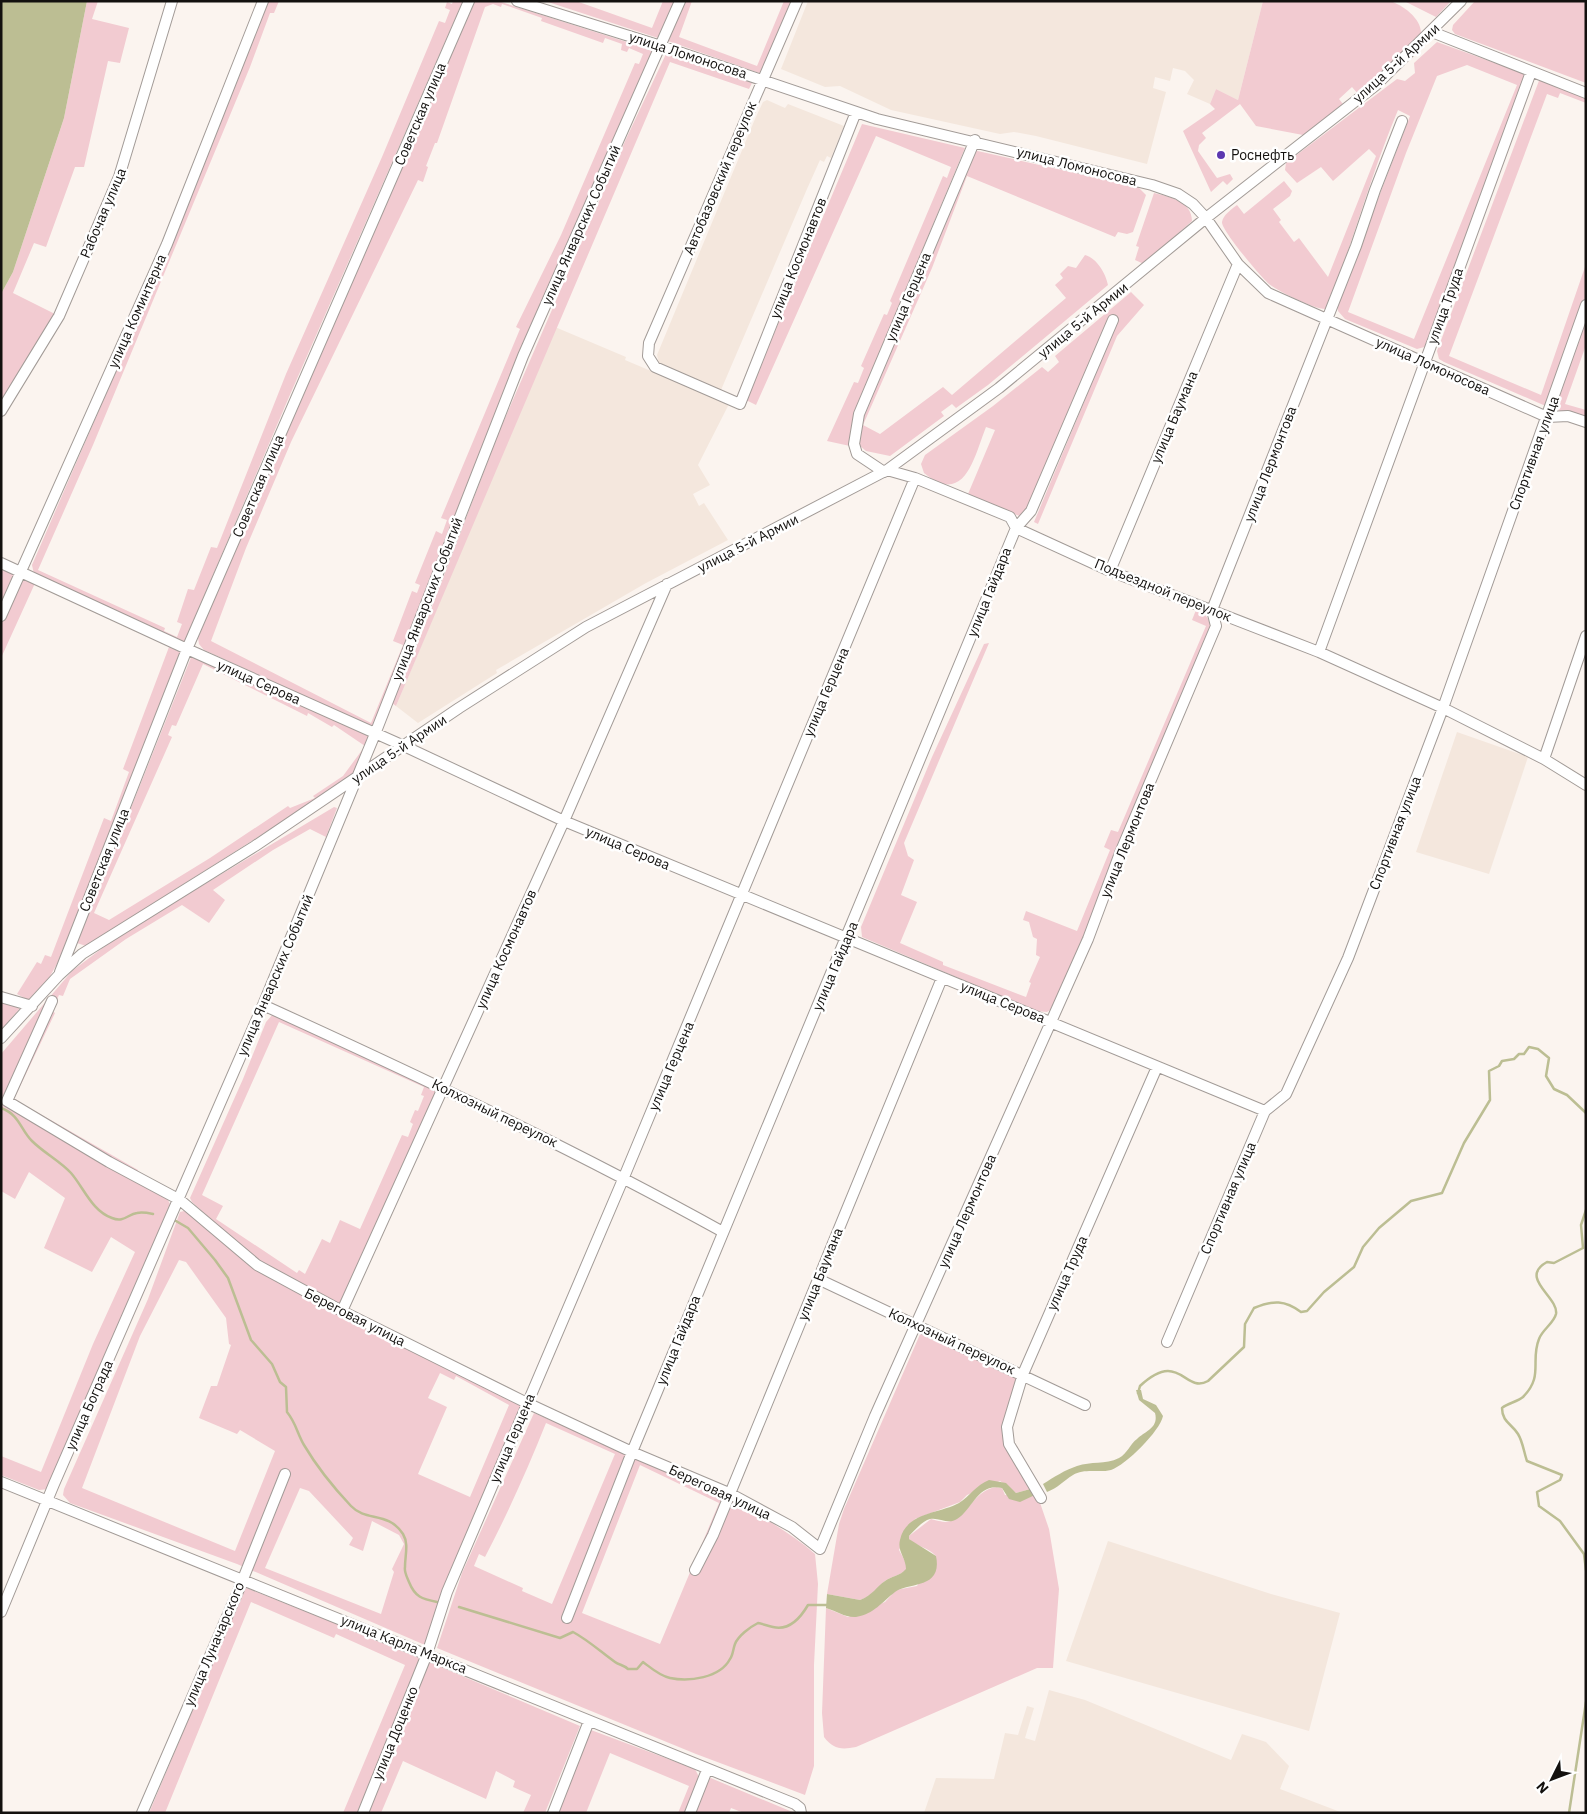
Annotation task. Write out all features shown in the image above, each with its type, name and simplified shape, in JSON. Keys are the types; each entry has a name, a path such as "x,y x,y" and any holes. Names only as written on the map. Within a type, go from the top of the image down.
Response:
{"street":[{"name":"Рабочая улица","path":"1,411 59,316 119,177 172,1"},
{"name":"улица Коминтерна","path":"1,616 167,244 263,1"},
{"name":"Советская улица","path":"59,975 187,649 469,1"},
{"name":"улица Ломоносова","path":"517,1 661,46 856,112 1152,184 1178,194 1193,204 1206,218 1238,264 1268,293 1547,417 1568,416 1586,422"},
{"name":"улица Январских Событий","path":"180,1200 203,1139 263,1005 358,776 523,356 680,1"},
{"name":"Автобазовский переулок","path":"740,404 656,367 648,356 649,343 797,1"},
{"name":"улица 5-й Армии","path":"1,1038 59,975 82,954 255,846 520,668 586,628 666,584 886,471 999,388 1206,218 1376,85 1432,32 1461,1"},
{"path":"1432,32 1586,93"},
{"name":"улица Труда","path":"1319,652 1531,72"},
{"name":"улица Космонавтов","path":"740,404 856,112"},
{"name":"улица Лермонтова","path":"820,1548 916,1324 1088,939 1120,853 1216,626 1212,610 1402,121"},
{"name":"улица Герцена","path":"886,471 857,454 854,444 859,414 974,140"},
{"name":"улица Баумана","path":"1110,571 1238,264"},
{"name":"Спортивная улица","path":"1167,1342 1265,1111 1286,1094 1348,958 1444,708 1586,306"},
{"name":"улица Гайдара","path":"567,1618 632,1452 1016,528 1031,510 1112,320"},
{"name":"Подъездной переулок","path":"886,471 915,478 1010,516 1016,528 1110,571 1319,652 1444,708 1544,759 1586,785"},
{"name":"улица Герцена","path":"427,1654 447,1592 624,1177 915,478"},
{"name":"улица Серова","path":"1,563 404,746 564,821 1265,1111"},
{"name":"улица Космонавтов","path":"342,1311 564,821 666,584"},
{"path":"1544,759 1586,636"},
{"name":"улица Баумана","path":"695,1570 713,1535 942,978"},
{"path":"1,996 32,1006"},
{"name":"Береговая улица","path":"52,1000 7,1102 109,1162 180,1200 257,1265 342,1311 527,1403 632,1452 729,1493 792,1527 820,1548"},
{"name":"Колхозный переулок","path":"263,1005 444,1087 624,1177 723,1232"},
{"name":"улица Труда","path":"1041,1498 1009,1444 1007,1427 1023,1374 1157,1067"},
{"name":"улица Бограда","path":"1,1612 46,1501 180,1200"},
{"name":"Колхозный переулок","path":"818,1279 1023,1374 1085,1405"},
{"name":"улица Луначарского","path":"142,1813 285,1474"},
{"name":"улица Карла Маркса","path":"1,1482 427,1654 707,1770 795,1804 800,1808 801,1813"},
{"name":"улица Доценко","path":"363,1813 427,1654"},
{"path":"553,1813 589,1721"},
{"path":"690,1813 707,1770"}],"shaded area":[{"path":"1,1 87,1 64,118 13,272 1,294"},
{"path":"87,1 98,1 92,19 129,28 120,63 108,61 84,167 75,167 46,247 34,243 13,293 55,314 1,403 1,294 13,272 64,118"},
{"path":"268,1 279,1 274,13 270,13 250,67 93,445 38,570 165,628 164,631 177,637 182,624 177,622 188,589 194,590 211,547 217,548 286,374 382,157 439,21 445,23 450,10 445,8 447,2 452,4 453,1 463,1 289,397 184,643 34,574 32,565 167,253"},
{"path":"475,1 498,1 655,51 520,355 376,724 372,727 204,650 199,644 198,638 285,432","holes":["493,4 501,7 502,4 542,18 541,21 603,43 605,38 622,44 621,50 627,52 629,48 643,54 639,64 635,63 561,235 516,327 520,329 441,518 447,520 442,534 436,531 415,583 420,585 417,593 412,591 393,641 403,645 371,723 211,641 246,548 291,442 418,180 423,182 428,167 426,166 435,143 437,143 485,7"]},
{"path":"545,1 576,1 652,28 663,1 675,1 658,38"},
{"path":"685,1 692,1 679,37 757,66 784,1 794,1 762,74 668,41"},
{"path":"808,1 1263,1 1238,100 1216,89 1210,104 1187,94 1194,80 1185,71 1173,68 1170,81 1155,77 1153,88 1166,92 1147,164 1036,136 1014,132 1000,134 891,110 840,86 825,87 781,69"},
{"path":"1263,1 1390,1 1411,13 1418,23 1421,34 1358,94 1352,87 1339,99 1343,104 1303,135 1256,126 1240,104 1202,133 1206,138 1199,145 1198,151 1217,178 1230,174 1233,179 1227,185 1223,181 1211,192 1183,131 1215,109 1210,104 1216,89 1238,100"},
{"path":"1404,1 1451,1 1436,17"},
{"path":"1475,1 1586,1 1586,83 1455,34 1452,30 1453,25"},
{"path":"1437,42 1531,76 1428,346 1417,349 1345,319 1338,311 1337,305 1410,116 1398,110 1328,307 1325,309 1296,299 1269,284 1234,243 1223,227 1222,222 1226,215 1237,205 1244,214 1284,181 1292,191 1290,196 1273,209 1281,220 1279,222 1294,242 1299,238 1328,277 1376,156 1369,149 1333,181 1321,167 1297,183 1285,170 1286,163 1397,79 1405,81 1415,73 1414,63","holes":["1467,65 1517,85 1414,339 1348,312 1406,153 1437,76"]},
{"path":"666,54 752,83 749,89 670,62 396,706 392,703 420,638 499,432 626,139"},
{"path":"1540,78 1586,96 1586,103 1560,93 1558,98 1547,94 1449,356 1541,395 1586,264 1586,297 1548,407 1444,362 1439,359 1437,351"},
{"path":"767,100 785,108 788,104 844,126 831,158 827,156 824,162 820,160 721,390 659,363 657,355 755,119 763,102"},
{"path":"862,124 965,148 878,356 855,417 850,446 827,441 854,382 858,383 864,368 861,366 884,314 887,315 892,303 890,301 943,176 947,178 951,167 876,136 756,405 746,400"},
{"path":"973,150 1138,187 1146,195 1133,232 1127,234 1118,232 1115,237 967,176 932,268 863,425 880,434 943,387 952,395 1066,298 1055,285 1063,278 1060,274 1068,266 1076,268 1085,255 1093,259 1100,267 1108,285 988,385 956,408 952,404 941,412 944,416 890,456 866,451 859,445 859,422"},
{"path":"1154,193 1173,198 1184,204 1191,214 1192,221 1144,264 1135,260 1139,247 1136,246"},
{"path":"1131,292 1144,305 1117,336 1038,524 1034,522 1087,395 1077,391 1024,518 968,494 995,430 986,427 972,464 966,474 958,481 949,484 938,482 924,473 921,464 925,455 993,406 1042,367 1048,372 1059,362 1055,356"},
{"path":"1586,319 1586,345 1565,404 1586,410 1586,420 1560,412 1556,406"},
{"path":"555,327 626,357 625,360 729,404 698,465 710,485 693,494 699,506 704,503 728,540 646,583 496,670 497,673 418,723 396,706"},
{"path":"2,567 16,574 1,603 1,569"},
{"path":"26,578 36,581 1,658 1,617 22,579"},
{"path":"1196,610 1208,618 1210,631 1113,860 1068,978 1053,1008 1047,1012 1036,1011 862,937 861,927 932,757 984,644 989,643 904,843 908,856 914,860 901,895 917,902 900,943 943,962 943,965 1026,997 1031,983 1029,982 1040,957 1036,955 1037,939 1033,937 1029,922 1023,920 1026,911 1077,931 1110,850 1104,847 1111,830 1118,832 1206,626 1192,620"},
{"path":"169,647 182,653 58,962 49,978 28,1000 17,994 37,962 41,964 45,955 51,957 104,818 111,821 129,772 123,769"},
{"path":"192,655 371,739 370,749 360,767 335,788 86,946 77,943","holes":["203,664 307,716 308,713 332,727 334,725 365,746 343,776 313,796 315,798 290,808 288,806 210,858 109,920 94,913 172,737 168,735 172,725 176,726"]},
{"path":"1457,732 1528,757 1489,874 1416,852"},
{"path":"334,807 337,808 326,837 310,829 273,850 213,890 225,900 209,923 182,905 126,939 70,979 63,996 59,995 52,1011 55,1013 14,1099 138,1170 133,1181 167,1198 170,1204 49,1489 39,1490 1,1475 1,1456 41,1472 93,1344 135,1252 111,1237 92,1272 44,1248 65,1198 29,1172 15,1199 1,1191 1,1054 72,971 121,934"},
{"path":"1,998 20,1008 1,1031"},
{"path":"273,1014 439,1087 341,1305 268,1267 249,1254 192,1202 190,1198 266,1022","holes":["279,1022 424,1087 421,1095 424,1096 418,1111 415,1110 410,1122 413,1124 408,1137 402,1135 360,1229 340,1220 330,1243 322,1239 305,1274 299,1270 297,1273 216,1219 223,1206 202,1195"]},
{"path":"184,1211 194,1216 251,1267 524,1402 425,1645 237,1564 70,1503 63,1495 148,1299 180,1212","holes":["179,1260 186,1262 226,1318 229,1344 231,1345 217,1386 211,1386 199,1418 237,1434 240,1430 275,1451 235,1551 82,1488 140,1336","440,1373 454,1380 456,1376 509,1405 470,1497 418,1474 447,1407 428,1398","300,1488 309,1491 353,1538 349,1545 363,1551 372,1521 399,1535 404,1544 392,1569 394,1572 381,1614 265,1568"]},
{"path":"921,1332 1015,1375 1018,1383 1003,1435 1034,1488 1016,1493 1000,1481 967,1495 960,1502 915,1519 899,1550 907,1569 885,1581 872,1594 860,1600 827,1594 839,1524 844,1509"},
{"path":"1136,1390 1141,1390 1143,1399 1156,1405 1163,1416 1156,1430 1133,1455 1117,1467 1106,1471 1077,1473 1047,1492 1043,1484 1055,1476 1082,1465 1108,1462 1119,1458 1153,1426 1156,1418 1155,1413 1139,1400"},
{"path":"534,1413 701,1486 760,1516 789,1534 815,1554 818,1584 814,1665 814,1766 805,1795 696,1754 437,1648 462,1573","holes":["546,1423 615,1454 552,1604 522,1591 523,1588 474,1566 479,1554 485,1557","640,1465 719,1503 660,1644 582,1613"]},
{"path":"989,1480 1006,1483 1016,1493 1034,1488 1037,1494 1020,1502 1009,1499 1002,1488 994,1487 981,1493 963,1515 954,1521 927,1520 909,1536 909,1539 936,1556 937,1567 934,1575 929,1580 900,1589 873,1610 856,1617 826,1608 827,1594 860,1600 868,1596 885,1581 899,1575 906,1569 906,1565 899,1544 903,1531 909,1524 924,1515 959,1503 980,1485"},
{"path":"996,1487 1002,1488 1005,1495 1037,1494 1049,1529 1059,1589 1053,1668 1037,1668 856,1747 838,1748 834,1746 824,1737 822,1713 826,1608 848,1617 885,1602 896,1590 917,1586 936,1556 912,1542 909,1536 931,1519 946,1522 953,1520 960,1516 981,1494"},
{"path":"1108,1541 1271,1594 1340,1613 1309,1731 1066,1661"},
{"path":"244,1587 418,1656 419,1662 357,1813 343,1813 405,1665 336,1634 334,1638 251,1602 165,1813 149,1813"},
{"path":"429,1662 580,1726 545,1813 523,1813 531,1795 513,1787 515,1781 496,1771 486,1799 403,1761 381,1813 368,1813"},
{"path":"1049,1690 1085,1700 1231,1760 1242,1734 1266,1742 1289,1766 1280,1789 1343,1813 924,1813 936,1778 994,1779 1005,1733 1018,1735 1027,1706 1034,1708 1025,1738 1035,1741"},
{"path":"591,1730 695,1769 699,1777 686,1813 678,1813 689,1786 610,1753 586,1813 556,1813"},
{"path":"711,1778 795,1813 744,1813 731,1808 729,1813 694,1813"}],"waterway":[{"path":"1138,1393 1140,1386 1153,1376 1164,1371 1173,1372 1193,1382 1208,1381 1244,1347 1245,1324 1254,1308 1279,1302 1290,1305 1301,1312 1307,1311 1324,1292 1354,1267 1363,1247 1379,1228 1411,1201 1442,1193 1464,1143 1490,1100 1489,1071 1499,1066 1502,1061 1514,1059 1519,1054 1524,1054 1529,1047 1538,1049 1549,1058 1546,1076 1554,1089 1567,1095 1586,1113"},
{"path":"1,1108 12,1114 32,1141 71,1173 94,1205 105,1215 116,1219 123,1219 137,1213 153,1214"},
{"path":"1586,1210 1581,1225 1583,1248 1554,1263 1547,1262 1539,1268 1537,1274 1538,1281 1552,1301 1556,1314 1539,1339 1535,1375 1529,1389 1521,1399 1502,1408 1505,1420 1520,1437 1527,1461 1562,1475 1560,1480 1537,1492 1539,1506 1560,1521 1584,1554 1586,1570"},
{"path":"176,1221 188,1228 228,1278 251,1340 272,1364 280,1382 286,1387 287,1412 314,1461 338,1492 357,1511 384,1519 397,1527 403,1534 406,1542 405,1571 411,1587 420,1596 437,1602"},
{"path":"459,1607 560,1638 573,1632 628,1669 637,1669 643,1662 666,1677 695,1679 719,1671 731,1657 739,1638 758,1623 779,1628 784,1627 794,1622 808,1605 828,1605"},
{"path":"1569,1813 1586,1702"}],"place":[{"name":"Роснефть","path":"1221,155"}]}
